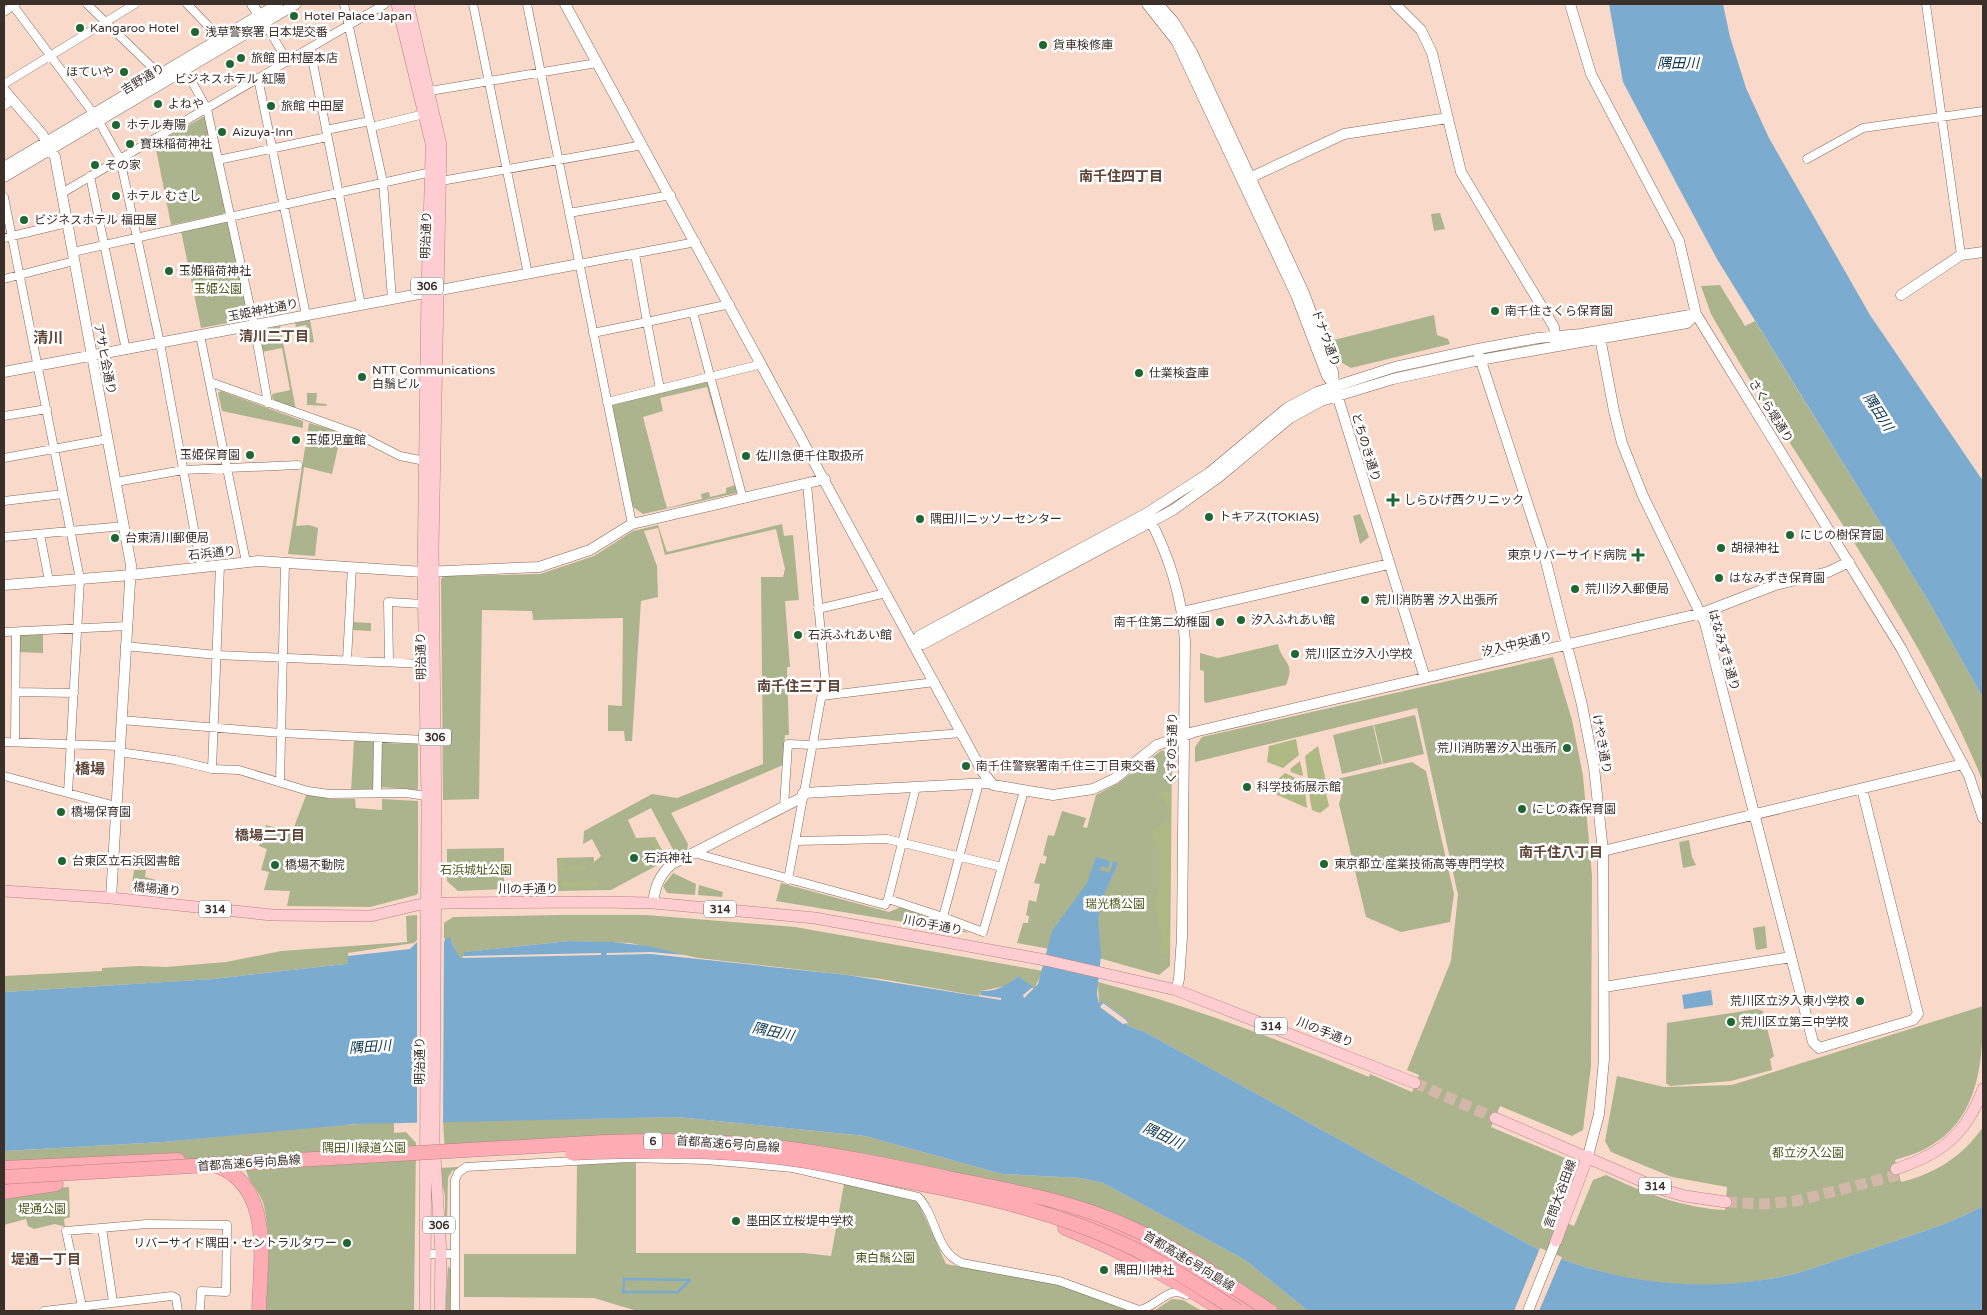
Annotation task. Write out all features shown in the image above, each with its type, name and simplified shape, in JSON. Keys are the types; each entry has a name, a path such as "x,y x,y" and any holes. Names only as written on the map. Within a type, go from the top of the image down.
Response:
{"highway":[{"name":"首都高速6号向島線","path":"4,1177 662,1140 715,1142 802,1150 1055,1200 1131,1228 1197,1264 1270,1311"},
{"name":"首都高速6号向島線","path":"4,1187 501,1156 652,1151 724,1153 787,1159 888,1184 1007,1203 1074,1223 1147,1255 1238,1311"},
{"path":"4,1168 184,1160 205,1162 224,1169 242,1183 258,1213 261,1238 259,1311"},
{"path":"963,1181 1073,1212 1110,1228 1192,1271 1254,1311"},
{"path":"4,1192 56,1184"},
{"path":"888,1184 1015,1212 1102,1243 1144,1263 1225,1311"}],"main road":[{"name":"明治通り","path":"397,4 441,145 441,181 432,291 425,461 428,572 424,604 426,796 430,904"},
{"name":"明治通り","path":"408,4 424,92 424,114 431,143 432,291 428,572 429,1139 425,1311"},
{"name":"橋場通り","path":"4,891 111,898 272,915 371,916 430,904"},
{"name":"川の手通り","path":"430,904 653,904 815,918 1124,977 1176,990 1415,1083"},
{"path":"1983,1089 1965,1126 1952,1140 1936,1153 1897,1172 1939,1159 1971,1130 1983,1109"},
{"name":"314","path":"1495,1118 1588,1156 1662,1182 1727,1199"},
{"name":"明治通り","path":"429,1139 441,1254 440,1311"},
{"name":"言問大谷田線","path":"1556,1241 1588,1156"}],"street":[{"path":"4,12 14,4 96,117 120,159 160,343 201,567"},
{"path":"87,4 159,74"},
{"path":"4,84 135,4"},
{"path":"187,4 220,38"},
{"path":"252,4 288,62"},
{"name":"吉野通り","path":"4,177 49,145 96,117 185,69 262,18 278,4"},
{"name":"吉野通り","path":"96,117 159,74 220,38 296,4"},
{"path":"344,4 383,182 392,299"},
{"path":"62,193 386,4"},
{"path":"474,4 528,274"},
{"path":"527,4 632,524"},
{"path":"565,4 915,644 962,733 984,783 959,856 944,917"},
{"name":"ドナウ通り","path":"1147,4 1177,42 1247,179"},
{"path":"1395,4 1412,19 1427,42 1435,62 1461,172 1554,327 1555,336"},
{"name":"さくら堤通り","path":"1570,4 1592,74 1679,241 1696,314 1905,655 1963,764 1983,818"},
{"path":"1926,4 1960,255"},
{"name":"ドナウ通り","path":"1162,5 1192,52 1296,295 1327,376 1335,390"},
{"path":"310,48 337,192 361,305"},
{"path":"424,92 597,62"},
{"path":"185,69 207,109 254,325 268,403"},
{"path":"258,78 306,314"},
{"path":"4,90 8,103 49,145"},
{"path":"1807,159 1863,128 1983,111"},
{"path":"218,160 326,133 424,114"},
{"path":"1247,179 1344,134 1448,118"},
{"name":"吉野通り","path":"4,167 49,145"},
{"name":"アサヒ会通り","path":"49,145 55,157 131,565 111,898"},
{"path":"441,181 643,145"},
{"path":"4,279 104,245 431,172"},
{"path":"90,176 126,350"},
{"path":"569,213 671,195"},
{"path":"4,197 80,579 68,793"},
{"path":"4,238 67,223"},
{"path":"580,264 696,242"},
{"path":"1901,294 1960,255 1983,252"},
{"path":"635,254 660,389"},
{"name":"玉姫神社通り","path":"4,372 580,264"},
{"path":"593,333 730,304"},
{"path":"693,312 743,499"},
{"path":"1335,390 1600,335 1686,323 1696,314"},
{"path":"200,335 246,562"},
{"path":"915,644 919,636 1149,517 1209,473 1287,408 1395,368 1478,349 1555,336 1600,335"},
{"name":"はなみずき通り","path":"1600,335 1622,443 1643,496 1702,613 1813,1042 1817,1048 1832,1046 1913,1020 1918,1014 1862,789"},
{"name":"けやき通り","path":"1478,349 1480,360 1542,545 1568,644 1593,760 1603,851 1604,1059 1602,1092 1595,1133 1588,1156"},
{"path":"607,402 762,364"},
{"path":"210,382 357,434 400,456 425,461"},
{"name":"とちのき通り","path":"1335,390 1425,678"},
{"path":"4,416 47,409"},
{"path":"4,458 108,439"},
{"path":"116,482 183,470 228,470 298,465"},
{"name":"石浜通り","path":"4,585 131,575 246,562 285,562 428,572 539,567 590,550 632,524 825,479"},
{"path":"788,880 825,677 807,484"},
{"path":"4,501 63,494"},
{"name":"くすのき通り","path":"1149,517 1174,578 1182,612 1185,641 1182,937 1179,979 1176,990"},
{"path":"4,537 124,526"},
{"path":"40,534 49,581"},
{"path":"280,782 285,562"},
{"name":"汐入中央通り","path":"803,795 984,783 998,787 1053,795 1093,789 1114,779 1157,745 1184,735 1702,613 1775,585 1828,572 1849,562"},
{"path":"1182,612 1389,564"},
{"path":"212,769 220,565"},
{"path":"347,660 352,567"},
{"path":"818,609 886,593"},
{"path":"389,662 388,602 424,604"},
{"path":"4,632 127,626"},
{"path":"15,742 16,632"},
{"path":"125,646 217,655 425,664"},
{"path":"822,696 935,682"},
{"path":"16,692 74,693"},
{"path":"121,720 281,733 426,740"},
{"path":"784,806 788,744 812,745 962,733"},
{"path":"377,793 378,738"},
{"path":"4,742 70,744 119,749 212,769 239,770 308,791 329,794 377,793 426,796"},
{"path":"1603,851 1963,764"},
{"path":"4,776 116,806"},
{"path":"694,853 885,906 916,787"},
{"path":"888,899 983,932 1024,791"},
{"path":"653,904 655,890 662,873 672,864 803,795"},
{"path":"796,841 887,839 1002,867"},
{"path":"1604,987 1791,957"},
{"path":"455,1311 455,1180 458,1172 466,1168 629,1158 706,1160 792,1168 895,1185 898,1175 902,1172 910,1174 913,1182 912,1195"},
{"path":"888,1184 922,1201 947,1253 953,1260 1058,1281 1139,1310 1145,1309 1173,1292 1182,1292 1213,1311"},
{"path":"82,1308 66,1231 164,1224 227,1225 226,1292 201,1291 200,1311"},
{"path":"102,1228 113,1302"},
{"path":"1528,1311 1556,1241"},
{"path":"426,1254 455,1254"},
{"path":"44,1311 172,1296 176,1298 178,1311"}],"green space":[{"path":"205,116 226,213 171,225 155,144"},
{"path":"1440,213 1445,229 1434,231 1431,214"},
{"name":"玉姫公園","path":"228,221 249,319 201,328 181,231"},
{"path":"1720,285 1745,326 1755,321 1929,602 1983,698 1983,782 1956,720 1925,660 1855,544 1745,372 1711,314 1701,286"},
{"path":"1434,315 1437,335 1448,339 1450,344 1351,368 1342,363 1334,340"},
{"path":"310,320 314,342 309,343 306,325 296,327 295,323"},
{"path":"280,326 296,410 273,402 272,394 290,390 282,348 262,352 258,330"},
{"path":"708,381 726,442 723,442 707,387 660,398 663,411 643,417 667,508 702,499 701,494 709,492 710,497 726,493 726,488 735,485 737,493 643,514 633,507 612,404"},
{"path":"221,391 303,421 303,428 222,411 218,393"},
{"path":"307,393 317,393 316,403 327,404 326,406 307,405"},
{"path":"309,423 356,437 373,446 353,440 339,443 332,474 304,467 296,526 309,525 318,528 315,556 288,554"},
{"path":"1360,514 1369,537 1360,544 1353,516"},
{"path":"782,524 784,536 793,535 799,600 785,601 790,667 787,667 789,735 785,735 783,765 671,813 688,844 687,850 676,855 651,808 628,820 636,838 655,837 667,860 611,890 558,891 557,858 594,857 594,862 601,856 592,839 583,844 584,831 652,794 677,798 763,764 761,577 783,577 785,569 776,529 665,555 658,528 644,531 657,566 658,597 641,601 632,741 625,741 624,731 608,731 608,705 622,706 623,618 533,620 532,611 482,610 479,799 443,800 441,579 444,576 540,574 594,556 633,531 658,525 667,552"},
{"path":"351,622 371,623 371,631 351,630"},
{"path":"43,633 43,653 19,652 20,634"},
{"path":"1278,644 1290,671 1286,685 1206,703 1204,701 1204,671 1200,670 1200,653 1218,658"},
{"name":"都立汐入公園","path":"1553,657 1572,720 1583,776 1592,875 1591,1066 1583,1130 1572,1136 1500,1106 1491,1127 1565,1158 1571,1172 1552,1217 1574,1226 1593,1180 1606,1175 1635,1188 1679,1203 1725,1210 1727,1187 1672,1177 1611,1152 1605,1141 1617,1076 1664,1087 1732,1085 1983,1006 1982,1049 1979,1070 1967,1108 1956,1125 1941,1139 1921,1151 1895,1160 1901,1182 1913,1179 1937,1169 1957,1155 1967,1147 1983,1127 1983,1206 1957,1219 1930,1229 1815,1268 1780,1277 1719,1285 1688,1285 1627,1278 1597,1271 1539,1250 1145,1032 1126,1025 1129,1021 1102,1001 1099,1004 1098,982 1133,991 1235,1025 1369,1077 1370,1074 1412,1092 1419,1075 1407,1070 1451,961 1458,895 1417,708 1195,762 1195,747 1202,737"},
{"path":"1415,715 1424,754 1383,764 1374,725"},
{"path":"1373,725 1382,764 1342,774 1333,735"},
{"path":"1296,739 1299,755 1283,768 1267,762 1269,746"},
{"path":"354,740 376,741 374,791 351,791"},
{"path":"384,743 418,744 418,790 380,787 381,745"},
{"path":"1318,746 1327,786 1308,778 1305,756"},
{"name":"瑞光橋公園","path":"1162,750 1172,756 1170,966 1159,975 1099,958 1017,943 1023,923 1028,923 1029,916 1026,915 1029,900 1036,902 1040,884 1034,883 1040,863 1045,864 1047,857 1043,855 1048,835 1054,836 1062,811 1086,818 1083,827 1087,828 1096,795 1117,784"},
{"path":"1300,761 1302,776 1291,772 1290,769"},
{"path":"1412,762 1426,771 1454,894 1450,922 1401,932 1366,917 1339,804 1341,797 1337,779"},
{"path":"1285,773 1304,782 1307,808 1266,790"},
{"path":"1307,782 1325,789 1329,806 1320,813 1312,810"},
{"path":"1159,791 1171,793 1169,956 1161,952 1162,935 1155,906 1159,888 1159,849 1151,833 1169,818 1167,803 1157,793"},
{"path":"307,793 330,799 355,799 356,808 382,810 382,799 418,801 418,893 370,907 287,906 290,891 264,890 269,872 261,870 267,849 259,846 266,825 292,832"},
{"path":"655,837 664,859 645,868 642,862 656,853 651,843 651,838"},
{"path":"1689,840 1692,857 1696,865 1683,868 1679,842"},
{"name":"石浜城址公園","path":"504,848 504,889 458,891 447,881 447,849"},
{"path":"559,858 563,858 564,867 586,866 587,868 586,870 560,871"},
{"path":"134,870 146,870 145,877 156,880 154,894 131,891"},
{"path":"673,873 696,884 695,895 667,893 663,886"},
{"path":"565,879 568,882 597,880 598,883 596,887 562,887 561,880"},
{"path":"781,883 889,912 901,907 970,933 776,901"},
{"path":"699,885 723,892 722,897 698,895"},
{"path":"417,915 417,940 414,943 348,953 348,964 213,979 4,992 4,976 102,971 102,968 166,967 226,962 281,951 407,942 406,916"},
{"path":"646,915 795,927 1043,971 1034,989 1018,976 1006,986 981,991 979,996 881,979 698,958 630,943 569,941 465,952 462,958 459,958 451,939 444,938 444,923 453,917"},
{"path":"1765,926 1767,948 1756,950 1753,928"},
{"path":"1757,1009 1763,1011 1774,1056 1770,1059 1772,1070 1731,1081 1670,1086 1666,1083 1667,1023"},
{"path":"677,1117 865,1136 1002,1174 1080,1178 1103,1183 1245,1260 1308,1311 1263,1311 1077,1209 684,1145 445,1154 443,1121"},
{"path":"394,1122 394,1133 406,1132 416,1143 414,1311 265,1311 268,1232 264,1206 249,1179 246,1169 27,1171 57,1188 69,1187 70,1217 64,1219 65,1227 55,1224 34,1229 28,1226 26,1219 4,1225 4,1151 163,1142 308,1127"},
{"name":"東白鬚公園","path":"636,1162 636,1253 804,1253 831,1256 844,1184 915,1201 919,1204 946,1264 1057,1284 1129,1311 637,1311 594,1298 464,1297 464,1254 576,1254 577,1165"},
{"path":"458,1167 452,1171 448,1178 447,1220 445,1221 445,1196 439,1168"},
{"path":"448,1266 451,1270 450,1311 445,1311"},
{"path":"1172,1299 1183,1300 1202,1311 1154,1311"}],"water":[{"name":"隅田川","path":"1609,4 1723,4 1730,37 1746,88 1769,138 1870,315 1983,481 1983,698 1929,602 1717,259 1623,82"},
{"path":"1096,857 1110,861 1108,868 1101,866 1100,871 1110,872 1113,861 1118,863 1104,895 1098,919 1101,955 1097,994 1099,1004 1102,1001 1129,1021 1126,1025 1145,1032 1539,1250 1597,1270 1658,1282 1719,1284 1750,1282 1815,1268 1930,1229 1957,1219 1983,1206 1983,1311 1308,1311 1245,1260 1103,1183 1080,1178 1002,1174 865,1136 677,1117 356,1124 163,1142 4,1151 4,992 213,979 348,964 348,956 410,949 418,941 445,941 445,938 451,938 452,944 460,958 601,955 601,953 463,956 464,952 569,941 612,942 648,946 685,955 651,952 607,953 606,955 651,954 847,975 1001,1000 1001,998 980,995 981,991 1001,988 1018,976 1033,987 1023,995 1024,998 1038,984 1052,931 1087,883"},
{"path":"1711,990 1713,1005 1684,1009 1682,995"}],"pier":[{"path":"417,941 444,941 443,1124 417,1124"},
{"path":"1103,1003 1128,1023 1123,1024 1100,1007"},
{"path":"1540,1248 1562,1257 1539,1311 1514,1311"}],"waterway":[{"path":"624,1279 690,1280 678,1292 623,1292 624,1279"}],"tunnel":[{"path":"1415,1083 1495,1118"},
{"path":"1726,1202 1763,1204 1796,1201 1898,1175"}],"place":[{"name":"Hotel Palace Japan","path":"294,16"},
{"name":"Kangaroo Hotel","path":"80,28"},
{"name":"浅草警察署 日本堤交番","path":"195,32"},
{"name":"貨車検修庫","path":"1043,45"},
{"name":"旅館 田村屋本店","path":"241,58"},
{"name":"ビジネスホテル 紅陽","path":"230,64"},
{"name":"ほていや","path":"124,72"},
{"name":"よねや","path":"158,104"},
{"name":"旅館 中田屋","path":"271,106"},
{"name":"ホテル寿陽","path":"116,125"},
{"name":"Aizuya-Inn","path":"222,132"},
{"name":"寶珠稲荷神社","path":"130,144"},
{"name":"その家","path":"95,165"},
{"name":"ホテル むさし","path":"116,196"},
{"name":"ビジネスホテル 福田屋","path":"24,220"},
{"name":"玉姫稲荷神社","path":"169,271"},
{"name":"南千住さくら保育園","path":"1495,311"},
{"name":"仕業検査庫","path":"1139,373"},
{"name":"NTT Communications 白鬚ビル","path":"362,377"},
{"name":"玉姫児童館","path":"296,440"},
{"name":"玉姫保育園","path":"250,455"},
{"name":"佐川急便千住取扱所","path":"746,456"},
{"name":"しらひげ西クリニック","path":"1393,500"},
{"name":"トキアス(TOKIAS)","path":"1209,517"},
{"name":"隅田川ニッソーセンター","path":"920,519"},
{"name":"にじの樹保育園","path":"1790,535"},
{"name":"台東清川郵便局","path":"115,538"},
{"name":"胡禄神社","path":"1721,548"},
{"name":"東京リバーサイド病院","path":"1638,555"},
{"name":"はなみずき保育園","path":"1719,578"},
{"name":"荒川汐入郵便局","path":"1575,589"},
{"name":"荒川消防署 汐入出張所","path":"1365,600"},
{"name":"汐入ふれあい館","path":"1241,620"},
{"name":"南千住第二幼稚園","path":"1220,622"},
{"name":"石浜ふれあい館","path":"798,635"},
{"name":"荒川区立汐入小学校","path":"1295,654"},
{"name":"荒川消防署汐入出張所","path":"1567,748"},
{"name":"南千住警察署南千住三丁目東交番","path":"966,766"},
{"name":"科学技術展示館","path":"1247,787"},
{"name":"にじの森保育園","path":"1522,809"},
{"name":"橋場保育園","path":"61,812"},
{"name":"石浜神社","path":"634,858"},
{"name":"台東区立石浜図書館","path":"62,861"},
{"name":"東京都立 産業技術高等専門学校","path":"1324,864"},
{"name":"橋場不動院","path":"275,865"},
{"name":"荒川区立汐入東小学校","path":"1860,1001"},
{"name":"荒川区立第三中学校","path":"1731,1022"},
{"name":"墨田区立桜堤中学校","path":"736,1221"},
{"name":"リバーサイド隅田・セントラルタワー","path":"347,1243"},
{"name":"隅田川神社","path":"1104,1270"}],"district":[{"name":"南千住四丁目","path":"1121,176"},
{"name":"清川二丁目","path":"274,336"},
{"name":"清川","path":"48,338"},
{"name":"南千住三丁目","path":"799,686"},
{"name":"橋場","path":"90,769"},
{"name":"橋場二丁目","path":"270,835"},
{"name":"南千住八丁目","path":"1561,852"},
{"name":"堤通一丁目","path":"46,1259"}],"park label":[{"name":"隅田川緑道公園","path":"364,1148"},
{"name":"堤通公園","path":"42,1209"}]}
